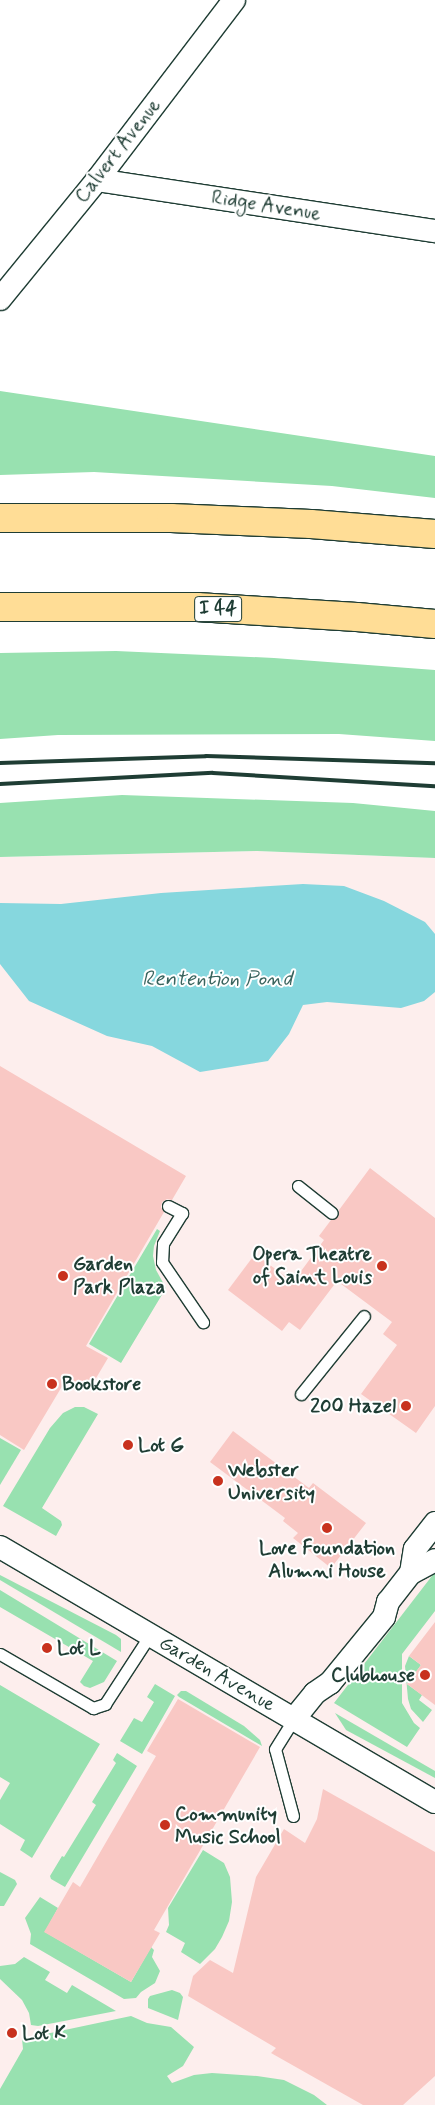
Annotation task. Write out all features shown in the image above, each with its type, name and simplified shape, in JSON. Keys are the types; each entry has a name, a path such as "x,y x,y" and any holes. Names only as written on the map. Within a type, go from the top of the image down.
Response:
{"highway":[{"path":"0,518 171,518 311,524 435,534"},
{"name":"I 44","path":"0,607 197,607 435,624"}],"street":[{"name":"Calvert Avenue","path":"0,299 97,180 234,0"},
{"name":"Ridge Avenue","path":"97,180 435,231"},
{"path":"411,1573 415,1549 435,1523"},
{"name":"Garden Avenue","path":"0,1546 435,1802"},
{"path":"294,1720 315,1693 330,1683 384,1617 388,1602 411,1573 435,1560"}],"lane":[{"path":"298,1186 332,1213"},
{"path":"168,1206 182,1213 163,1244 162,1262 203,1322"},
{"path":"301,1394 364,1316"},
{"path":"0,1654 93,1708 105,1704 150,1635"},
{"path":"294,1720 275,1749 294,1816"}],"shaded area":[{"name":"Webster University","path":"257,851 435,858 435,2105 0,2105 0,857"}],"green space":[{"path":"0,391 435,456 435,498 332,486 94,472 0,475"},
{"path":"116,651 274,658 435,670 435,741 339,734 58,735 0,739 0,653"},
{"path":"122,795 353,803 435,811 435,858 257,851 0,857 0,803"},
{"path":"157,1229 160,1231 154,1246 153,1256 156,1270 166,1288 121,1363 89,1344"},
{"path":"75,1407 84,1407 98,1414 42,1508 61,1521 62,1525 56,1536 3,1506 50,1428 63,1413"},
{"path":"0,1438 21,1450 0,1485"},
{"path":"435,1572 435,1611 402,1654 402,1703 414,1723 420,1728 407,1747 334,1703"},
{"path":"0,1575 116,1635 121,1639 121,1652 0,1580"},
{"path":"0,1590 117,1661 104,1682 90,1688 84,1686 80,1682 93,1661 0,1607"},
{"path":"409,1656 421,1665 407,1684 422,1695 419,1700 432,1710 423,1722 411,1709 408,1699 405,1666"},
{"path":"155,1684 175,1696 142,1754 120,1741 134,1718 142,1722 154,1702 147,1697"},
{"path":"0,1685 100,1744 32,1858 20,1850 25,1840 0,1824 0,1800 10,1783 0,1777"},
{"path":"181,1691 186,1691 244,1726 260,1740 262,1746 179,1697 177,1695"},
{"path":"335,1713 435,1771 435,1778 346,1730"},
{"path":"117,1753 137,1766 65,1887 51,1879 50,1876 96,1805 92,1802 116,1763 113,1760"},
{"path":"203,1850 224,1863 230,1877 232,1902 229,1921 222,1937 215,1949 200,1964 181,1952 185,1943 166,1932 169,1925 168,1908"},
{"path":"0,1872 15,1880 17,1884 4,1906 0,1906"},
{"path":"40,1897 58,1908 45,1932 131,1982 151,1947 154,1950 152,1957 160,1971 155,1983 141,1992 136,1998 124,1999 30,1944 31,1934 25,1918"},
{"path":"24,1957 50,1972 45,1980 67,1993 72,1985 116,2011 38,2026 31,2025 29,2013 22,2000 0,1979 0,1966 15,1964"},
{"path":"172,1990 180,1993 183,1997 178,2020 148,2008 150,1996"},
{"path":"131,2016 147,2023 171,2027 194,2047 183,2066 167,2076 172,2083 194,2075 212,2073 257,2076 284,2080 314,2095 327,2105 0,2105 0,2089 23,2049 22,2039"}],"water":[{"name":"Rentention Pond","path":"303,884 344,886 384,901 425,922 435,934 435,992 424,1001 401,1008 327,1002 303,1005 289,1034 268,1061 200,1072 152,1046 107,1036 29,1001 0,964 0,903 61,904 161,893"}],"building":[{"name":"Garden Park Plaza","path":"0,1066 186,1176 172,1200 167,1199 162,1202 161,1207 164,1212 86,1346 108,1358 89,1390 67,1378 24,1450 0,1435"},
{"name":"Opera Theatre of Saint Louis","path":"370,1168 435,1218 435,1406 416,1433 361,1394 397,1345 383,1334 392,1322 337,1281 300,1330 289,1322 282,1331 228,1290 255,1254 293,1282 324,1240 319,1236 331,1220 338,1217 339,1210"},
{"path":"233,1431 309,1488 313,1483 366,1523 331,1568 293,1538 298,1533 283,1521 285,1518 210,1462"},
{"name":"Clubhouse","path":"435,1622 435,1705 407,1684 421,1665 409,1656"},
{"name":"Community Music School","path":"178,1699 260,1747 154,1930 160,1933 131,1982 44,1932 73,1882 80,1887 156,1756 147,1751"},
{"path":"323,1789 435,1852 435,2076 403,2105 363,2105 271,2053 276,2048 188,1996 193,1976 210,1960 233,1973 256,1877 284,1829 305,1843 317,1819"}],"railway":[{"path":"0,763 206,756 435,763"},
{"path":"0,784 213,773 435,786"}],"place":[{"name":"Opera Theatre of Saint Louis","path":"382,1266"},
{"name":"Garden Park Plaza","path":"63,1276"},
{"name":"Bookstore","path":"52,1384"},
{"name":"200 Hazel","path":"406,1406"},
{"name":"Lot G","path":"128,1445"},
{"name":"Webster University","path":"218,1481"},
{"name":"Love Foundation Alumni House","path":"327,1528"},
{"name":"Lot L","path":"47,1648"},
{"name":"Clubhouse","path":"425,1675"},
{"name":"Community Music School","path":"165,1825"},
{"name":"Lot K","path":"12,2033"}]}
